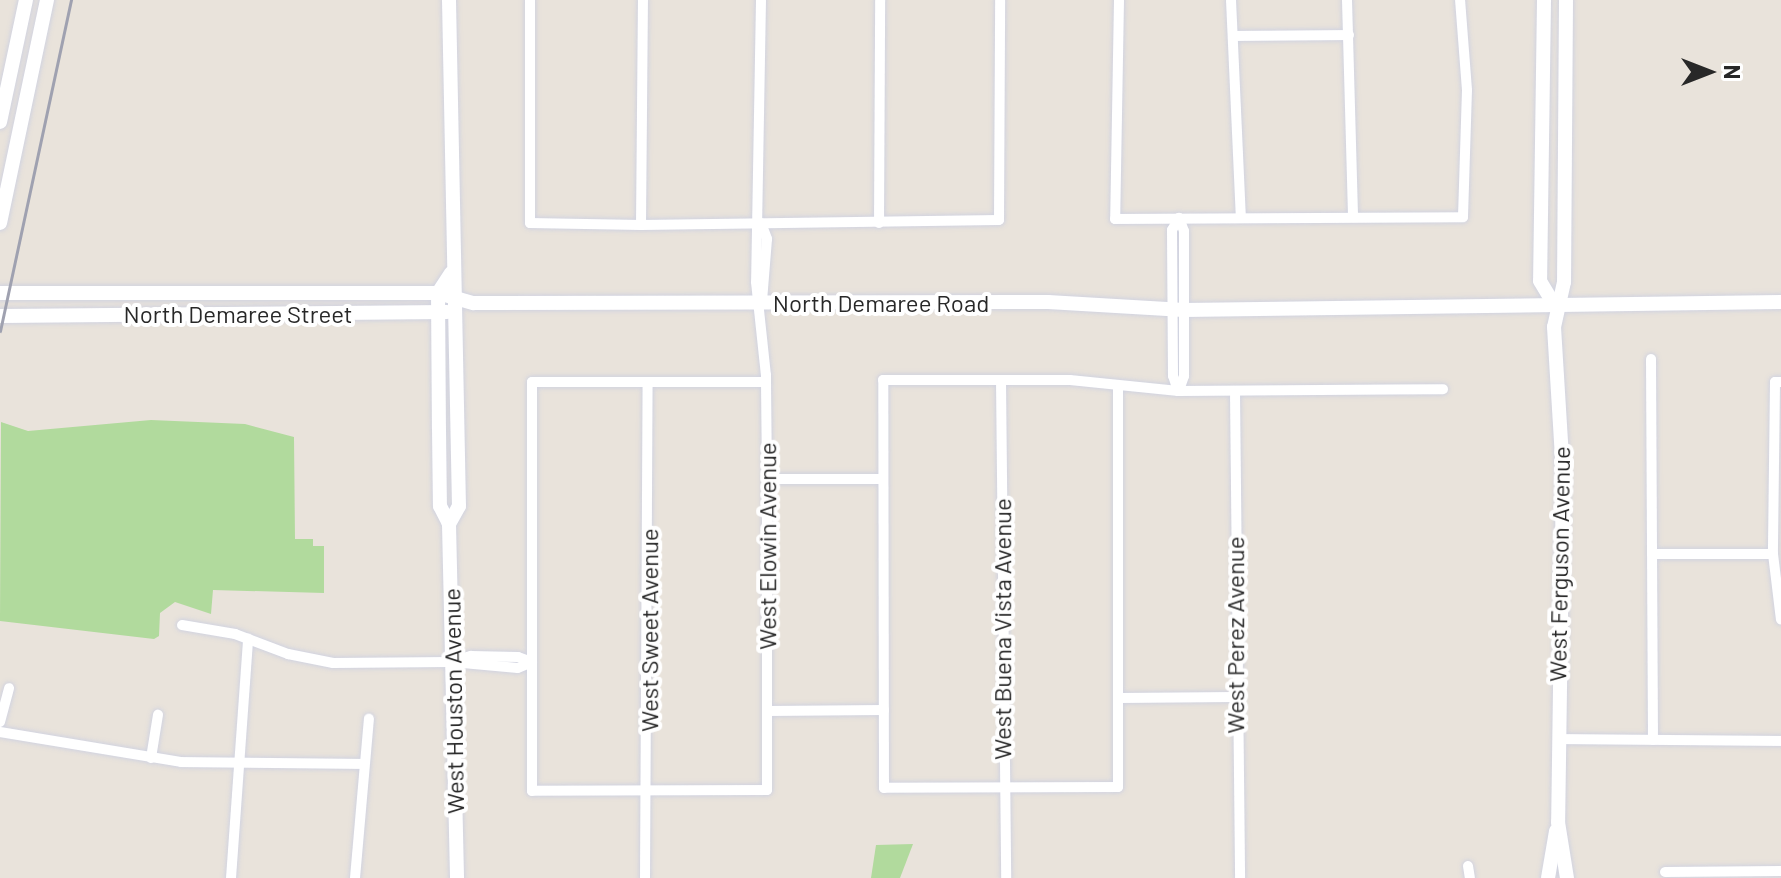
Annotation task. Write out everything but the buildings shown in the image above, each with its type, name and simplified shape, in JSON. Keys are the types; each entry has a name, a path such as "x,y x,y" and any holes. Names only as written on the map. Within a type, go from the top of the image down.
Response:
{"main road":[{"path":"1,114 26,0"},
{"path":"0,223 47,0"},
{"name":"West Houston Avenue","path":"449,0 451,273 458,303 459,506 449,524"},
{"name":"West Ferguson Avenue","path":"1544,0 1540,281 1555,306"},
{"name":"West Ferguson Avenue","path":"1566,0 1564,282 1555,306 1563,505 1558,822 1567,878"},
{"path":"438,293 451,273"},
{"name":"North Demaree Road","path":"209,292 295,295 438,293 458,303 1048,302 1178,310 1555,306"},
{"name":"North Demaree Street","path":"0,293 209,292"},
{"name":"West Houston Avenue","path":"438,293 440,506 449,524 457,878"},
{"path":"189,314 202,305 276,305 295,295"},
{"path":"1555,306 1781,302"},
{"name":"North Demaree Street","path":"0,316 438,313 458,303"},
{"name":"West Ferguson Avenue","path":"1548,878 1558,822"}],"street":[{"path":"530,0 530,223 641,225 999,220 1000,0"},
{"path":"641,225 643,0"},
{"name":"West Elowin Avenue","path":"650,790 767,790 766,382 761,303 756,282 761,223 761,0"},
{"path":"879,223 880,0"},
{"path":"1119,0 1115,219 1463,217 1467,90 1460,0"},
{"path":"1231,0 1241,218"},
{"path":"1347,0 1353,217"},
{"path":"1234,36 1349,35"},
{"path":"1178,391 1173,376 1178,310 1172,230 1179,218"},
{"path":"1651,359 1653,740"},
{"path":"1118,386 1118,787 884,788 883,380 1001,380 1118,386 1178,391 1235,392 1443,389"},
{"name":"West Buena Vista Avenue","path":"1001,380 1002,787 1006,878"},
{"path":"650,790 532,791 532,382 766,382"},
{"name":"West Sweet Avenue","path":"645,878 650,790 648,382"},
{"path":"1778,382 1773,554 1781,620"},
{"name":"West Perez Avenue","path":"1235,392 1240,878"},
{"path":"767,479 882,479"},
{"path":"1652,554 1773,554"},
{"path":"182,625 248,639 333,663 451,662 471,656 532,662"},
{"path":"231,878 248,639"},
{"path":"0,722 9,688"},
{"path":"1119,698 1236,697"},
{"path":"767,711 884,710"},
{"path":"151,758 158,715"},
{"path":"355,878 369,719"},
{"path":"0,732 151,758 241,764 364,764"},
{"path":"1558,739 1781,741"},
{"path":"1468,866 1470,878"},
{"path":"1665,872 1781,871 1780,878"}],"green space":[{"path":"151,420 245,424 294,437 295,539 313,539 313,546 324,546 324,593 213,590 211,614 175,602 160,613 159,636 154,639 0,621 1,422 28,431"},
{"path":"913,844 900,878 871,878 876,845"}],"railway":[{"path":"0,331 71,0"}]}
